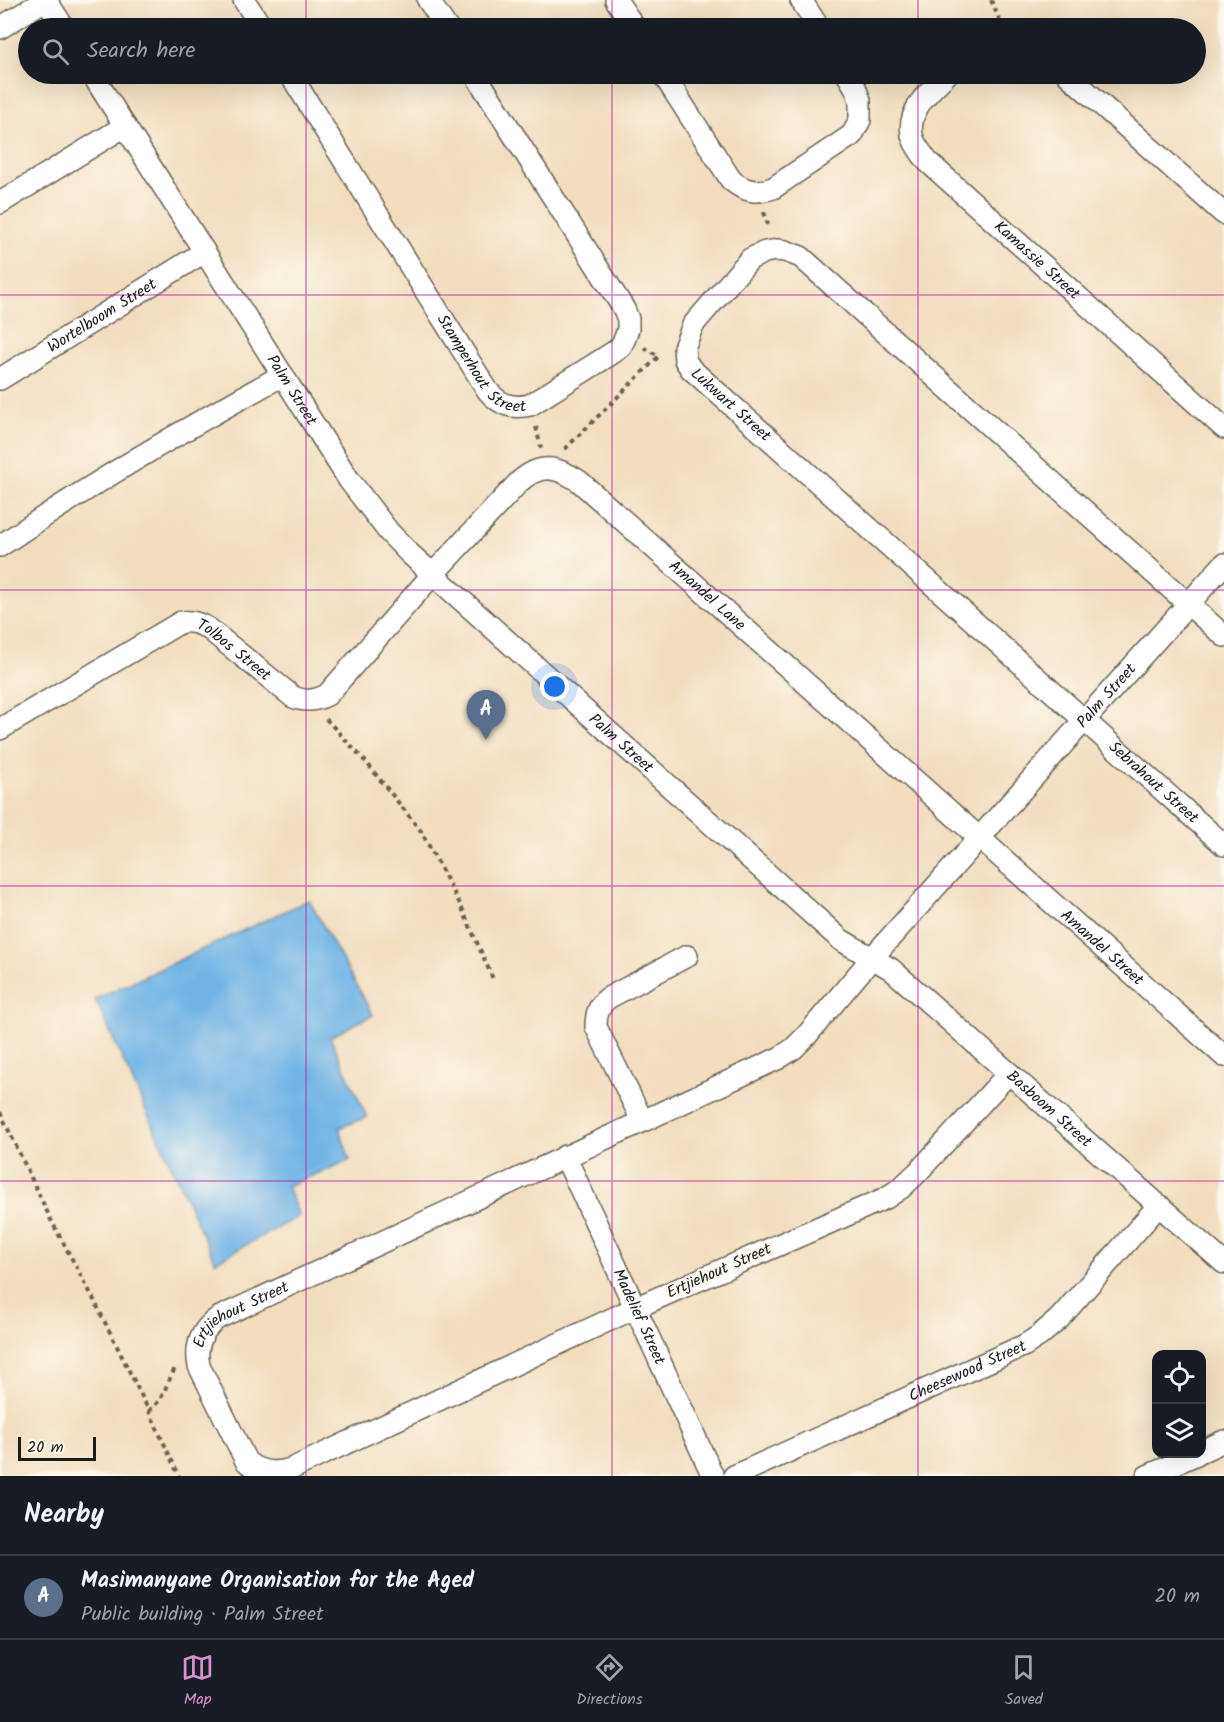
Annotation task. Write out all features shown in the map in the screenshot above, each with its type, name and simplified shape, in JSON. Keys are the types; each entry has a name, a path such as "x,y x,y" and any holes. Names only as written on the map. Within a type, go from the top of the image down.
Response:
{"street":[{"path":"0,28 45,0 57,18"},
{"path":"244,0 256,18"},
{"path":"429,0 441,18"},
{"path":"616,0 628,18"},
{"path":"801,0 813,18"},
{"name":"Palm Street","path":"98,84 348,480 388,531 409,554 841,940 872,958 1224,564"},
{"name":"Stamperhout Street","path":"296,84 494,398 510,406 530,405 614,352 625,338"},
{"path":"481,84 624,309 628,319 625,338"},
{"path":"669,84 731,180 748,191 757,192 773,188 852,135 860,120 861,100 853,84"},
{"name":"Kamassie Street","path":"938,84 918,105 912,125 912,136 927,161 1224,428"},
{"path":"1078,84 1224,214"},
{"path":"0,203 125,126"},
{"path":"777,250 792,253 811,265 1224,636"},
{"name":"Lukwart Street","path":"777,250 765,252 750,260 693,325 684,348 685,360 691,369 1084,721"},
{"name":"Wortelboom Street","path":"0,379 204,252"},
{"path":"0,546 121,468 282,375"},
{"path":"309,701 327,694 433,574 519,482 527,475 546,468"},
{"name":"Amandel Lane","path":"546,468 562,471 579,481 979,838"},
{"name":"Tolbos Street","path":"0,729 181,622 202,624 293,697 309,701"},
{"name":"Sebrahout Street","path":"1084,721 1224,845"},
{"name":"Amandel Street","path":"979,838 1224,1056"},
{"path":"642,1120 596,1027 598,1012 608,998 687,956"},
{"name":"Basboom Street","path":"872,958 891,969 1224,1263"},
{"name":"Ertjiehout Street","path":"872,958 807,1035 793,1049 779,1058 218,1318 210,1324 200,1340 197,1357 246,1461 259,1470 274,1472 291,1469 635,1308 886,1198 902,1188 917,1173 1009,1073"},
{"name":"Madelief Street","path":"565,1156 713,1476"},
{"name":"Cheesewood Street","path":"734,1476 1025,1345 1059,1319 1159,1205"},
{"path":"1206,1449 1224,1441"},
{"path":"1147,1476 1188,1458"}],"path":[{"path":"991,0 999,18"},
{"path":"757,192 777,250"},
{"path":"625,338 659,356"},
{"path":"546,468 659,356 684,348"},
{"path":"530,405 546,468"},
{"path":"309,701 366,762 421,831 461,906 494,979"},
{"path":"0,1112 51,1220 91,1293 179,1476"},
{"path":"149,1411 160,1400 179,1360 200,1340"}],"water":[{"path":"309,900 373,1015 330,1037 367,1117 339,1128 350,1160 287,1186 299,1216 215,1262 95,999"}],"place":[{"name":"Masimanyane Organisation for the Aged","path":"486,740"}]}
